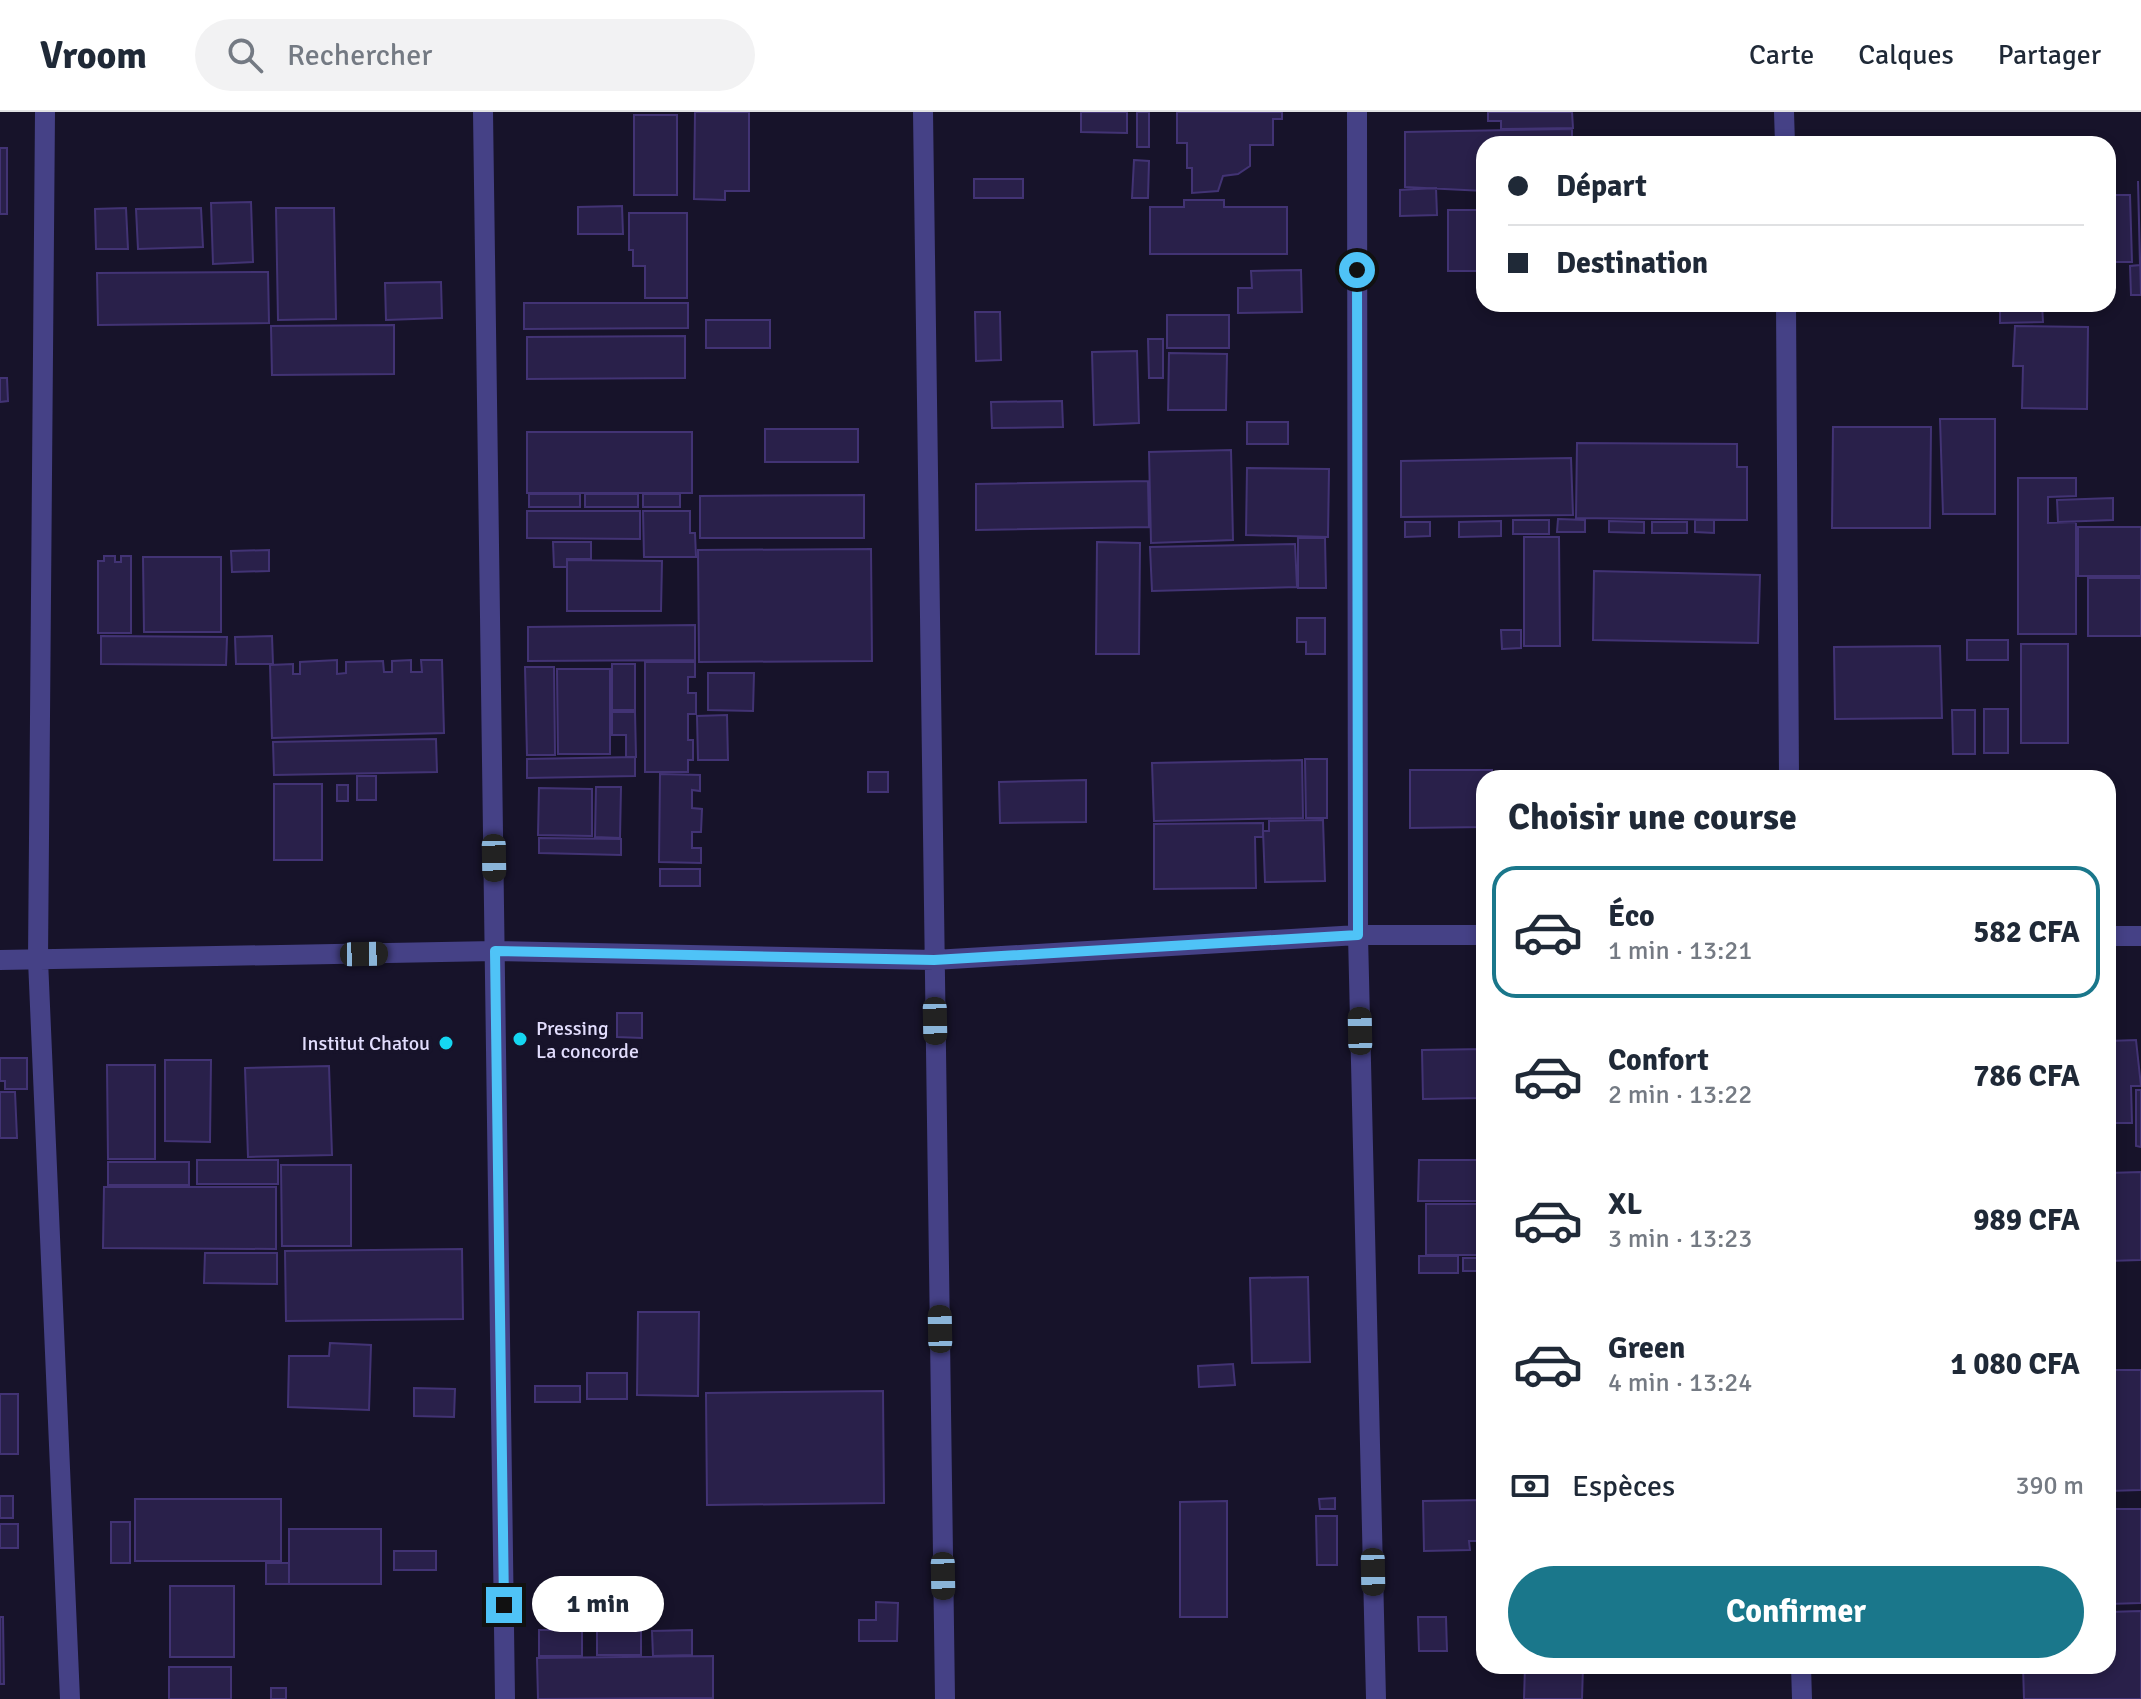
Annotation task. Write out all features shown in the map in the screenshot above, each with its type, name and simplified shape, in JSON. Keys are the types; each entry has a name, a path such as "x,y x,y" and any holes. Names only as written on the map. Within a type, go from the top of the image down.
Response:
{"street":[{"path":"45,112 38,960 70,1699"},
{"path":"483,112 505,1699"},
{"path":"923,112 945,1699"},
{"path":"1357,112 1358,935 1376,1699"},
{"path":"1784,112 1785,136"},
{"path":"1786,312 1789,770"},
{"path":"0,960 495,951 934,960 1358,935 1476,935"},
{"path":"2116,936 2141,936"},
{"path":"1801,1674 1802,1699"}],"building":[{"path":"695,112 749,112 749,191 725,191 725,200 694,199"},
{"path":"1081,112 1127,112 1127,133 1081,132"},
{"path":"1137,112 1149,112 1149,147 1137,147"},
{"path":"1177,112 1282,112 1282,119 1273,119 1273,145 1250,145 1250,166 1238,174 1223,176 1218,191 1192,193 1192,168 1187,168 1187,143 1177,143"},
{"path":"1488,112 1572,112 1573,128 1501,129 1501,121 1488,121"},
{"path":"634,115 677,115 677,195 634,195"},
{"path":"1572,129 1572,136 1476,136 1476,191 1405,187 1405,132"},
{"path":"0,148 7,148 7,214 0,214"},
{"path":"1134,160 1149,161 1148,198 1132,198"},
{"path":"974,179 1023,179 1023,198 974,198"},
{"path":"2138,181 2141,295 2131,295 2130,266 2140,265"},
{"path":"1436,188 1437,215 1400,216 1400,190"},
{"path":"2116,195 2130,195 2132,262 2116,262"},
{"path":"1184,200 1224,200 1224,207 1287,207 1287,254 1150,254 1150,207 1184,207"},
{"path":"251,202 253,262 213,264 211,203"},
{"path":"622,206 623,234 578,234 578,207"},
{"path":"126,208 128,249 96,249 95,209"},
{"path":"201,208 203,247 138,249 136,209"},
{"path":"276,208 334,208 336,319 278,320"},
{"path":"1448,210 1476,210 1476,271 1448,271"},
{"path":"629,213 687,213 687,298 645,298 645,266 633,266 633,250 629,250"},
{"path":"1301,270 1302,312 1238,313 1238,288 1252,288 1251,271"},
{"path":"268,272 269,323 98,325 97,273"},
{"path":"441,282 442,318 386,320 385,283"},
{"path":"524,303 688,303 688,328 524,329"},
{"path":"975,312 1000,312 1001,360 976,361"},
{"path":"2000,312 2042,312 2043,322 2000,323"},
{"path":"1167,315 1229,315 1229,348 1167,348"},
{"path":"706,320 770,320 770,348 706,348"},
{"path":"394,325 394,374 272,375 271,326"},
{"path":"2015,326 2088,327 2087,409 2022,408 2023,366 2013,366"},
{"path":"685,336 685,378 527,379 527,337"},
{"path":"1148,339 1163,339 1163,378 1149,378"},
{"path":"1137,351 1139,423 1094,425 1092,352"},
{"path":"1169,353 1227,354 1226,410 1168,410"},
{"path":"0,378 7,378 8,401 0,402"},
{"path":"1062,401 1063,427 992,428 991,402"},
{"path":"1940,419 1995,419 1995,514 1943,514"},
{"path":"1247,422 1288,422 1288,444 1247,444"},
{"path":"1833,427 1931,427 1930,528 1832,528"},
{"path":"765,429 858,429 858,462 765,462"},
{"path":"527,432 692,432 692,493 527,493"},
{"path":"1577,443 1737,444 1737,467 1747,467 1747,520 1576,518"},
{"path":"1231,450 1233,540 1151,543 1149,452"},
{"path":"1571,458 1573,515 1401,517 1401,461"},
{"path":"1247,468 1329,469 1328,537 1246,535"},
{"path":"2018,478 2076,478 2076,496 2048,497 2048,523 2076,522 2076,634 2018,634"},
{"path":"1148,481 1149,527 976,530 976,484"},
{"path":"529,494 580,494 580,507 529,507"},
{"path":"585,494 638,494 638,507 585,507"},
{"path":"643,494 680,494 680,507 643,507"},
{"path":"864,495 864,538 700,538 700,496"},
{"path":"2113,498 2113,520 2058,522 2057,500"},
{"path":"527,511 640,511 640,539 527,538"},
{"path":"643,511 690,511 690,533 695,533 696,557 644,557"},
{"path":"1558,519 1585,520 1585,532 1557,532"},
{"path":"1513,520 1549,520 1549,534 1513,534"},
{"path":"1695,520 1714,520 1714,533 1695,532"},
{"path":"1501,521 1501,536 1459,537 1459,522"},
{"path":"1609,521 1644,522 1644,533 1609,532"},
{"path":"1405,522 1430,522 1430,536 1405,537"},
{"path":"1652,522 1687,522 1687,533 1652,533"},
{"path":"2078,527 2141,527 2141,576 2078,576"},
{"path":"1524,537 1559,537 1560,646 1524,646"},
{"path":"1298,538 1325,538 1326,588 1298,588"},
{"path":"553,542 591,542 591,559 567,559 567,567 554,567"},
{"path":"1097,542 1140,543 1139,654 1096,654"},
{"path":"1295,544 1297,587 1152,591 1150,547"},
{"path":"871,549 872,661 699,662 698,550"},
{"path":"269,550 269,571 232,572 231,551"},
{"path":"104,556 115,556 115,562 121,562 121,556 131,556 131,633 98,633 98,561 104,561"},
{"path":"143,557 221,557 221,632 144,632"},
{"path":"567,560 662,561 661,611 567,611"},
{"path":"1594,571 1760,575 1758,643 1593,640"},
{"path":"2088,578 2141,578 2141,636 2088,636"},
{"path":"1297,618 1325,618 1325,654 1306,654 1306,642 1297,642"},
{"path":"695,625 695,660 528,661 528,627"},
{"path":"1501,630 1521,630 1521,648 1502,649"},
{"path":"101,636 227,637 226,665 101,664"},
{"path":"272,636 273,664 236,664 235,637"},
{"path":"1967,640 2008,640 2008,660 1967,660"},
{"path":"2021,644 2068,644 2068,743 2021,743"},
{"path":"1940,646 1942,718 1835,719 1834,647"},
{"path":"337,660 337,674 346,673 346,662 383,661 384,672 392,672 392,661 411,660 411,672 422,672 421,660 442,660 444,733 272,738 270,665 293,664 293,674 300,674 300,662"},
{"path":"645,662 695,662 695,677 688,677 688,693 696,693 696,714 688,714 688,740 693,740 693,760 688,760 688,772 645,772"},
{"path":"612,664 635,664 635,710 612,710"},
{"path":"525,667 554,667 555,755 527,755"},
{"path":"557,669 610,669 610,754 558,754"},
{"path":"708,673 754,673 753,711 708,710"},
{"path":"1984,709 2008,709 2008,753 1984,753"},
{"path":"1952,710 1975,710 1975,754 1953,754"},
{"path":"612,712 635,712 636,757 626,757 626,735 612,735"},
{"path":"727,715 728,760 698,760 697,716"},
{"path":"436,739 437,772 274,775 273,742"},
{"path":"635,757 635,776 527,778 527,759"},
{"path":"1305,759 1327,759 1327,818 1306,818"},
{"path":"1302,760 1303,818 1154,821 1152,763"},
{"path":"1410,770 1476,770 1476,827 1410,828"},
{"path":"868,772 888,772 888,792 868,792"},
{"path":"660,774 700,775 700,791 692,790 692,808 702,809 701,832 692,832 692,848 701,848 701,863 659,862"},
{"path":"357,776 376,776 376,800 357,800"},
{"path":"1086,780 1086,822 1000,823 999,782"},
{"path":"274,784 322,784 322,860 274,860"},
{"path":"337,785 348,785 348,801 337,801"},
{"path":"596,787 621,787 620,838 595,837"},
{"path":"539,788 592,789 592,836 538,835"},
{"path":"1323,820 1325,881 1265,882 1263,831 1269,831 1269,821"},
{"path":"1263,823 1263,837 1255,837 1256,888 1154,889 1154,824"},
{"path":"539,838 621,839 621,855 539,853"},
{"path":"660,869 700,869 700,886 660,886"},
{"path":"617,1013 642,1013 642,1038 617,1037"},
{"path":"2136,1040 2141,1086 2131,1086 2132,1123 2116,1123 2116,1041"},
{"path":"1476,1049 1476,1098 1423,1099 1422,1050"},
{"path":"0,1058 27,1058 27,1089 5,1089 5,1081 0,1081"},
{"path":"165,1060 211,1060 210,1142 165,1141"},
{"path":"107,1065 155,1065 155,1159 108,1159"},
{"path":"329,1066 332,1155 248,1157 245,1068"},
{"path":"2136,1090 2141,1090 2141,1147 2136,1146"},
{"path":"0,1092 15,1092 17,1138 0,1138"},
{"path":"197,1160 278,1160 278,1184 197,1184"},
{"path":"1419,1160 1476,1160 1476,1201 1418,1201"},
{"path":"108,1162 189,1162 189,1185 108,1185"},
{"path":"281,1165 351,1165 351,1246 282,1246"},
{"path":"2141,1172 2141,1260 2116,1261 2116,1173"},
{"path":"104,1187 276,1187 276,1249 103,1248"},
{"path":"1426,1204 1476,1204 1476,1255 1426,1255"},
{"path":"462,1249 463,1319 286,1321 285,1251"},
{"path":"205,1253 277,1253 277,1284 204,1283"},
{"path":"1419,1256 1458,1256 1458,1273 1419,1273"},
{"path":"1463,1258 1476,1258 1476,1271 1463,1271"},
{"path":"1308,1277 1310,1362 1252,1363 1250,1278"},
{"path":"638,1312 699,1312 698,1396 637,1395"},
{"path":"330,1343 371,1345 369,1410 288,1407 289,1356 329,1356"},
{"path":"1233,1364 1235,1385 1199,1387 1198,1366"},
{"path":"2116,1370 2141,1370 2141,1490 2116,1491"},
{"path":"587,1373 627,1373 627,1399 587,1399"},
{"path":"535,1386 580,1386 580,1402 535,1402"},
{"path":"414,1388 455,1389 454,1417 414,1416"},
{"path":"883,1391 884,1503 707,1505 706,1393"},
{"path":"0,1394 18,1394 18,1454 0,1454"},
{"path":"0,1496 13,1496 13,1518 0,1518"},
{"path":"1335,1498 1335,1509 1320,1509 1319,1499"},
{"path":"135,1499 281,1499 281,1561 135,1561"},
{"path":"1476,1500 1476,1541 1469,1541 1470,1550 1424,1551 1423,1501"},
{"path":"1227,1501 1227,1617 1180,1617 1180,1502"},
{"path":"2116,1509 2141,1509 2141,1603 2116,1604"},
{"path":"1316,1516 1337,1516 1337,1565 1317,1565"},
{"path":"111,1522 130,1522 130,1563 111,1563"},
{"path":"0,1524 18,1524 18,1548 0,1548"},
{"path":"289,1529 381,1529 381,1584 289,1584"},
{"path":"394,1551 436,1551 436,1570 394,1570"},
{"path":"266,1563 289,1563 289,1584 266,1584"},
{"path":"170,1586 234,1586 234,1657 170,1657"},
{"path":"876,1602 898,1603 897,1641 859,1641 859,1620 876,1620"},
{"path":"2141,1611 2141,1699 2024,1699 2023,1674 2116,1674 2116,1612"},
{"path":"0,1617 3,1617 4,1684 0,1684"},
{"path":"1418,1617 1446,1617 1447,1651 1419,1651"},
{"path":"539,1630 582,1630 582,1656 539,1656"},
{"path":"692,1630 692,1655 653,1656 652,1631"},
{"path":"597,1631 641,1631 641,1655 597,1655"},
{"path":"713,1656 713,1698 538,1699 537,1658"},
{"path":"169,1667 231,1667 231,1699 169,1699"},
{"path":"1525,1674 1583,1674 1582,1699 1524,1699"},
{"path":"271,1688 286,1688 286,1699 271,1699"}],"place":[{"name":"Pressing La concorde","path":"520,1039"},
{"name":"Institut Chatou","path":"446,1043"}],"route":[{"path":"504,1605 495,951 934,960 1358,935 1357,270"}]}
